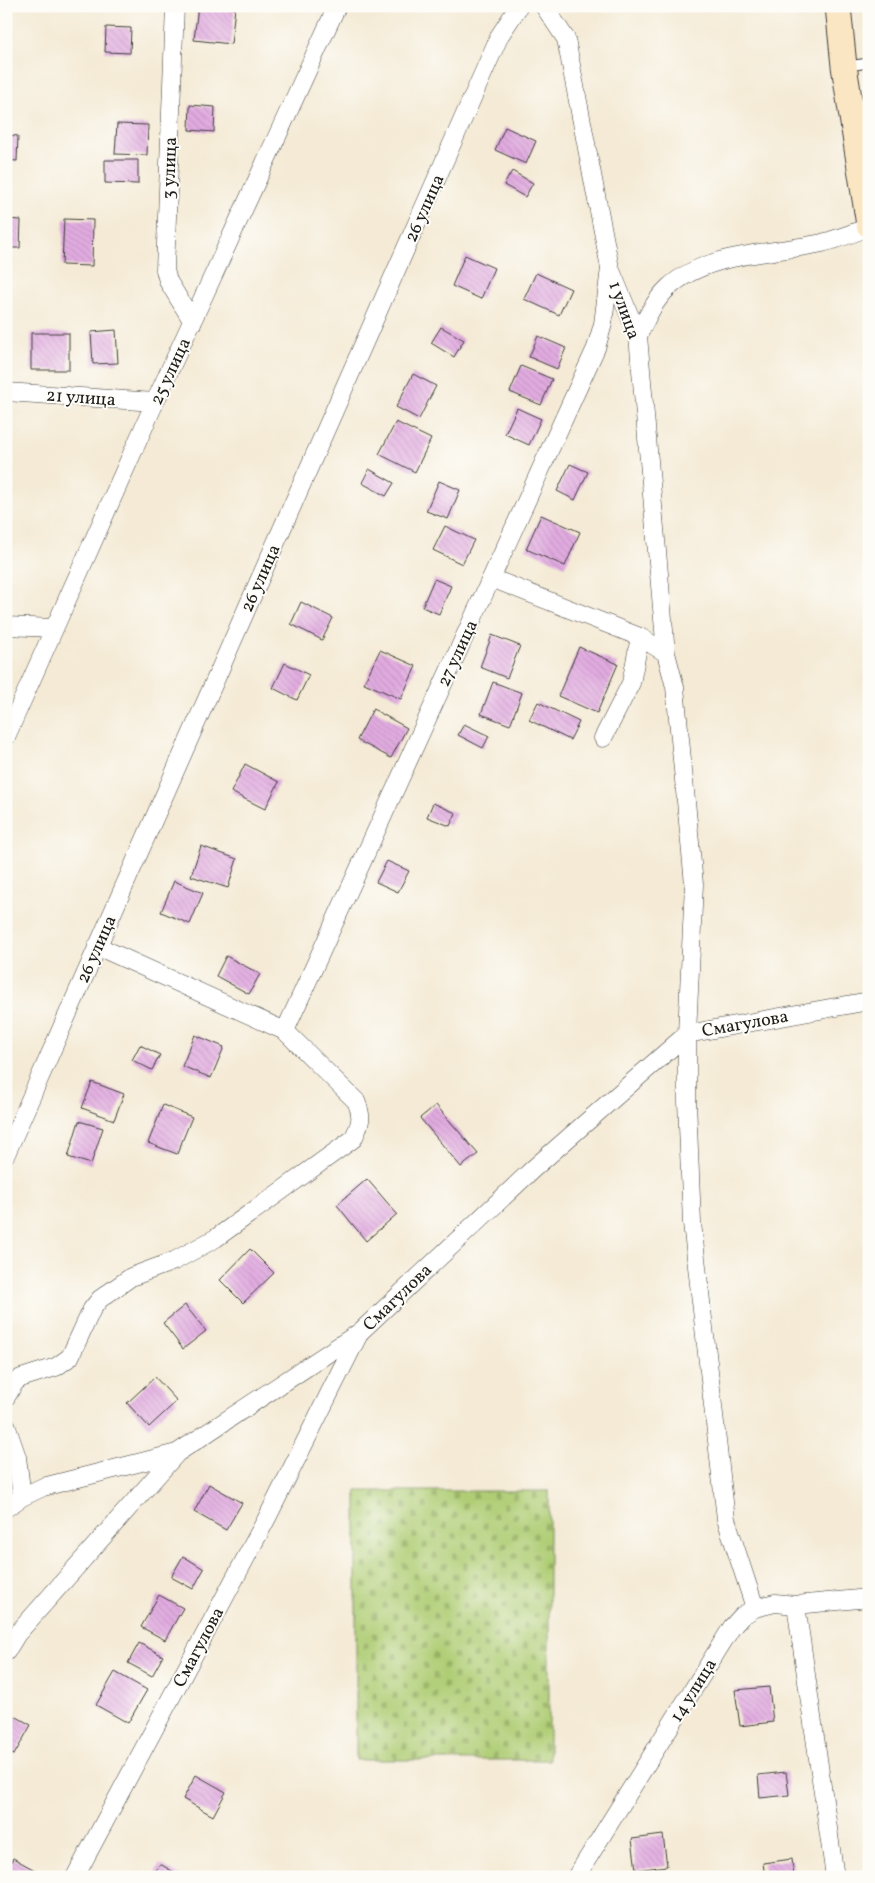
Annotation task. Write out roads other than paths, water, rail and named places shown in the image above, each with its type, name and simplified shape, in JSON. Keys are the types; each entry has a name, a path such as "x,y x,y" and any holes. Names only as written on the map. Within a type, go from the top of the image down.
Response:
{"main road":[{"path":"838,6 844,66 869,226"}],"street":[{"name":"3 улица","path":"175,6 165,270 168,281 193,322"},
{"name":"25 улица","path":"6,737 155,402 337,6"},
{"name":"26 улица","path":"6,1154 500,35 519,6"},
{"name":"1 улица","path":"544,6 566,39 600,224 610,268 638,336 666,653 675,687 694,884 687,1034 687,1101 692,1223 726,1519 755,1608"},
{"path":"638,336 654,305 669,287 693,272 724,260 821,243 869,226"},
{"name":"27 улица","path":"285,1031 596,348 603,324 610,268"},
{"name":"21 улица","path":"6,392 155,402"},
{"path":"491,578 640,637 666,653"},
{"path":"6,626 54,628"},
{"path":"603,738 631,684 640,637"},
{"path":"6,1397 15,1382 21,1378 56,1367 70,1357 92,1308 100,1299 131,1277 174,1260 216,1238 354,1139 359,1126 361,1112 356,1101 285,1031 97,946"},
{"name":"Смагулова","path":"75,1877 267,1518 360,1332 533,1169 687,1034 869,1001"},
{"path":"6,1652 17,1634 177,1453 360,1332"},
{"path":"6,1425 17,1457 22,1497"},
{"path":"6,1508 22,1497 43,1487 177,1453"},
{"name":"14 улица","path":"582,1873 732,1627 742,1616 755,1608 775,1603 796,1605 869,1598"},
{"path":"796,1605 835,1877"}],"lane":[{"path":"844,66 869,63"}]}
